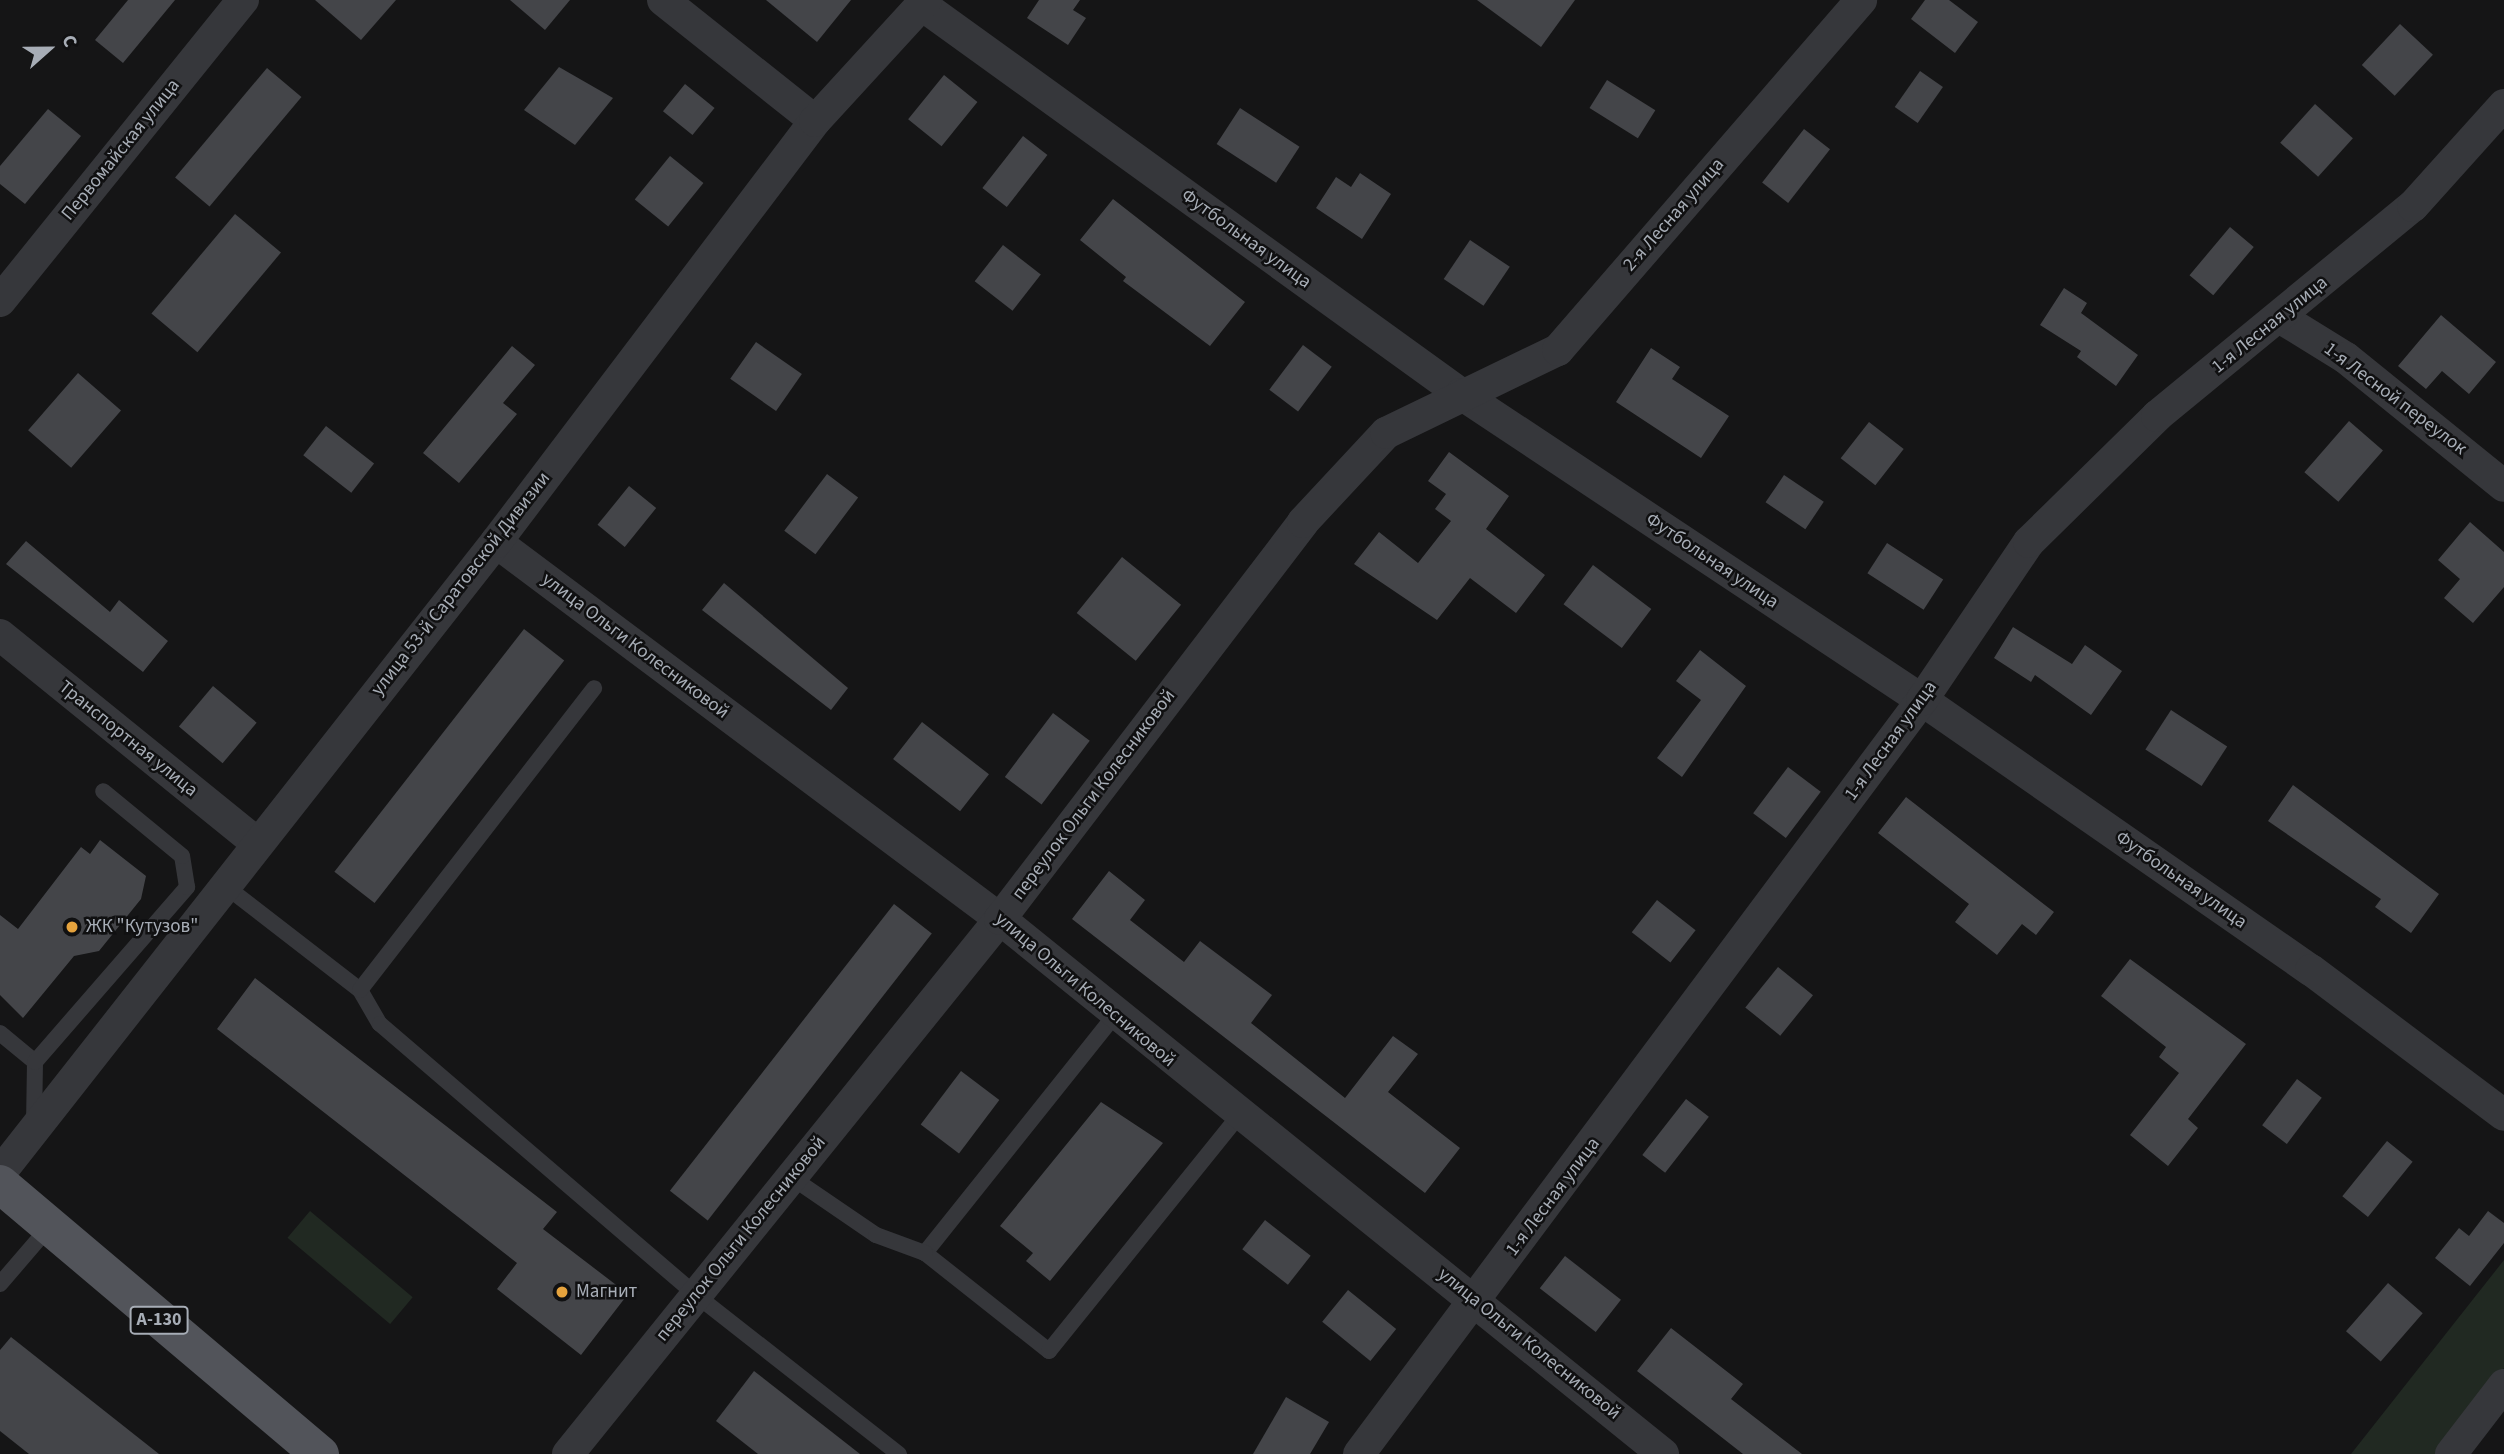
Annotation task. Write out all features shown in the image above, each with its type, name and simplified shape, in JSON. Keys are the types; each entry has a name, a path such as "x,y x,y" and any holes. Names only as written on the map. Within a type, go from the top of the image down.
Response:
{"main road":[{"name":"А-130","path":"0,1184 320,1454"}],"street":[{"name":"Первомайская улица","path":"0,301 243,0"},
{"path":"663,0 815,121"},
{"name":"2-я Лесная улица","path":"1461,394 1558,350 1861,0"},
{"name":"улица 53-й Саратовской Дивизии","path":"0,1173 496,542 815,121 924,2"},
{"name":"Футбольная улица","path":"924,2 1461,394 1922,701 2311,970 2504,1115"},
{"name":"1-я Лесная улица","path":"1359,1454 1478,1300 1922,701 2029,542 2157,415 2281,318 2413,206 2504,106"},
{"name":"1-я Лесной переулок","path":"2281,318 2346,358 2504,486"},
{"name":"переулок Ольги Колесниковой","path":"568,1454 1000,919 1303,522 1386,433 1461,394"},
{"name":"улица Ольги Колесниковой","path":"496,542 1000,919 1238,1117 1478,1300 1663,1454"},
{"name":"Транспортная улица","path":"0,635 257,843"},
{"path":"2451,1454 2504,1385"}],"lane":[{"path":"360,990 594,688"},
{"path":"34,1129 35,1062 187,887 182,856 103,791"},
{"path":"224,885 360,990 380,1024 696,1295 899,1454"},
{"path":"925,1253 1115,1015"},
{"path":"0,1033 35,1062"},
{"path":"791,1177 876,1235 925,1253 1049,1351 1238,1117"},
{"path":"0,1284 49,1227"}],"shaded area":[{"path":"310,1211 413,1297 390,1324 288,1238"},
{"path":"2504,1260 2504,1368 2436,1454 2351,1454"}],"building":[{"path":"128,0 175,0 123,63 95,40"},
{"path":"315,0 396,0 361,40"},
{"path":"510,0 570,0 545,30"},
{"path":"766,0 851,0 817,42"},
{"path":"1039,0 1080,0 1073,10 1086,18 1068,45 1027,18"},
{"path":"1477,0 1575,0 1541,47"},
{"path":"1925,0 1949,0 1978,22 1955,53 1911,19"},
{"path":"2400,24 2433,55 2395,96 2362,65"},
{"path":"559,67 613,98 575,145 524,110"},
{"path":"267,68 301,97 210,206 175,178"},
{"path":"1920,71 1943,87 1918,123 1895,107"},
{"path":"944,75 977,102 942,146 908,119"},
{"path":"1607,80 1655,110 1638,138 1590,108"},
{"path":"685,84 715,108 693,135 663,111"},
{"path":"2315,104 2353,138 2318,177 2280,143"},
{"path":"1240,108 1300,147 1276,183 1217,144"},
{"path":"48,109 81,136 25,204 0,184 0,166"},
{"path":"1804,129 1830,149 1788,203 1762,183"},
{"path":"1023,136 1047,155 1007,207 982,188"},
{"path":"670,156 703,183 668,227 635,200"},
{"path":"1360,173 1391,194 1362,239 1316,208 1336,177 1351,187"},
{"path":"1113,199 1245,302 1210,346 1123,281 1126,277 1080,240"},
{"path":"235,214 281,253 197,352 151,314"},
{"path":"2230,227 2254,247 2213,295 2190,275"},
{"path":"1470,240 1510,267 1484,306 1444,279"},
{"path":"1003,245 1041,275 1013,311 975,281"},
{"path":"2064,288 2087,303 2081,313 2138,355 2116,386 2077,357 2081,351 2040,325"},
{"path":"2441,315 2496,362 2469,394 2442,371 2426,389 2398,366"},
{"path":"756,342 802,374 776,411 730,379"},
{"path":"1303,345 1332,367 1298,411 1269,390"},
{"path":"512,346 535,365 503,403 517,414 459,483 423,453"},
{"path":"1651,348 1680,367 1672,379 1729,416 1701,458 1616,402"},
{"path":"78,373 121,410 71,468 28,430"},
{"path":"2349,421 2383,451 2338,502 2304,472"},
{"path":"1869,422 1904,449 1875,485 1841,458"},
{"path":"326,426 374,464 351,493 303,455"},
{"path":"1449,452 1509,496 1486,529 1545,575 1516,613 1470,578 1437,620 1354,564 1379,532 1418,563 1451,521 1435,509 1446,494 1428,481"},
{"path":"827,474 858,497 815,554 784,531"},
{"path":"1784,475 1824,502 1805,529 1766,502"},
{"path":"629,486 656,508 625,547 598,525"},
{"path":"2470,522 2504,552 2504,587 2473,623 2444,598 2460,579 2438,560"},
{"path":"26,541 110,612 119,600 168,641 143,672 6,564"},
{"path":"1887,543 1943,579 1924,610 1867,573"},
{"path":"1122,557 1181,605 1136,661 1077,613"},
{"path":"1593,565 1651,609 1622,648 1564,604"},
{"path":"724,583 848,688 831,710 702,610"},
{"path":"2013,627 2072,664 2085,645 2122,671 2091,715 2035,675 2031,682 1994,658"},
{"path":"524,629 564,660 375,903 334,872"},
{"path":"1700,650 1746,686 1682,777 1657,758 1701,700 1676,681"},
{"path":"213,686 257,723 223,763 179,727"},
{"path":"2171,710 2227,746 2202,786 2145,749"},
{"path":"1053,713 1090,741 1042,805 1005,777"},
{"path":"922,722 989,774 960,811 893,759"},
{"path":"1788,767 1821,792 1786,838 1753,813"},
{"path":"2293,785 2439,894 2411,933 2375,907 2381,899 2268,821"},
{"path":"1906,797 2054,912 2036,935 2022,924 1997,955 1955,922 1969,904 1878,833"},
{"name":"ЖК \"Кутузов\"","path":"100,840 146,876 141,899 99,951 74,956 23,1018 0,995 0,915 18,929 81,847 90,854"},
{"path":"1109,871 1145,900 1130,920 1184,962 1200,941 1272,995 1251,1023 1345,1098 1393,1036 1418,1054 1388,1092 1460,1148 1425,1193 1072,919"},
{"path":"1657,900 1696,930 1670,962 1632,932"},
{"path":"894,904 932,934 708,1220 670,1191"},
{"path":"2130,959 2246,1044 2188,1119 2198,1128 2168,1166 2130,1135 2179,1073 2159,1057 2166,1047 2101,996"},
{"path":"1778,967 1813,995 1780,1036 1745,1007"},
{"path":"255,978 557,1212 543,1229 628,1294 581,1355 497,1289 517,1263 217,1029"},
{"path":"961,1071 999,1100 959,1153 921,1125"},
{"path":"2297,1079 2322,1098 2287,1144 2262,1125"},
{"path":"1686,1099 1709,1117 1665,1173 1642,1155"},
{"path":"1101,1102 1163,1143 1050,1281 1026,1261 1033,1253 1000,1226"},
{"path":"2387,1141 2413,1162 2368,1217 2342,1196"},
{"path":"2488,1211 2504,1223 2504,1243 2470,1286 2435,1258 2459,1228 2469,1236"},
{"path":"1265,1220 1311,1256 1288,1285 1242,1249"},
{"path":"1565,1256 1621,1300 1596,1332 1540,1288"},
{"path":"2388,1283 2423,1313 2381,1361 2346,1331"},
{"path":"1348,1290 1396,1329 1370,1361 1322,1322"},
{"path":"1671,1328 1743,1384 1731,1399 1802,1454 1743,1454 1637,1371"},
{"path":"11,1337 159,1454 29,1454 0,1431 0,1350"},
{"path":"754,1371 860,1454 758,1454 716,1421"},
{"path":"1286,1397 1329,1422 1310,1454 1253,1454"}],"place":[{"name":"ЖК \"Кутузов\"","path":"72,927"},
{"name":"Магнит","path":"562,1292"}]}
